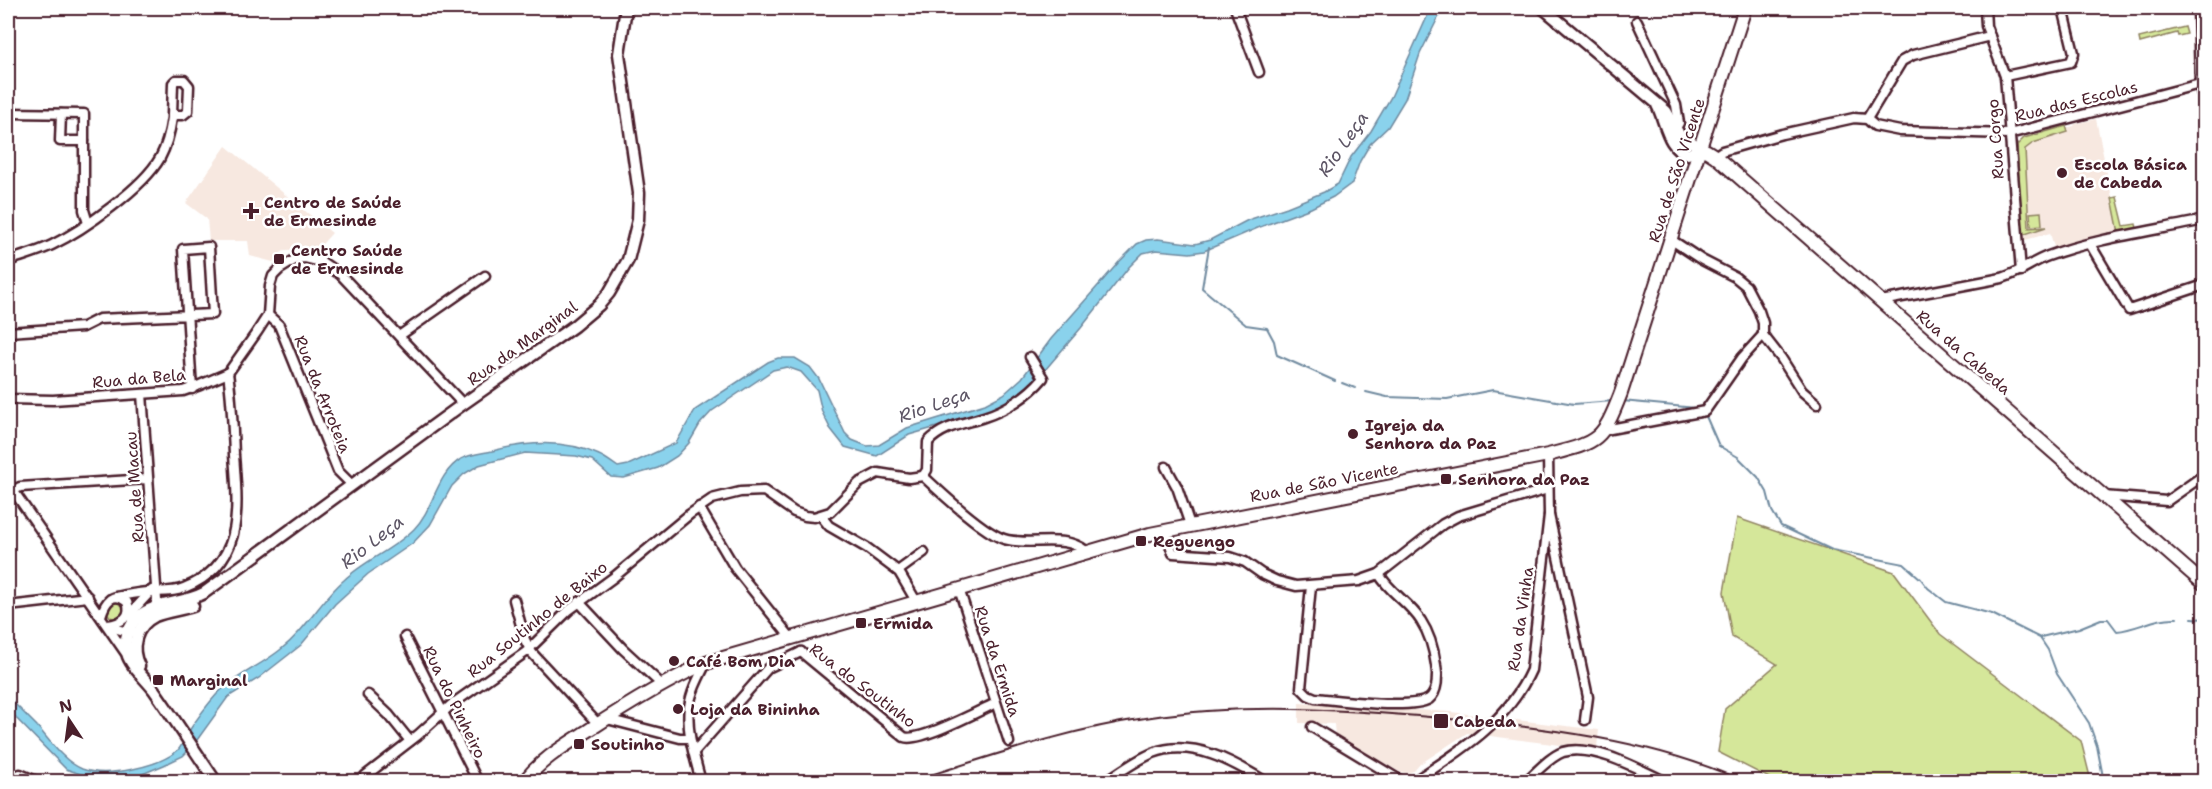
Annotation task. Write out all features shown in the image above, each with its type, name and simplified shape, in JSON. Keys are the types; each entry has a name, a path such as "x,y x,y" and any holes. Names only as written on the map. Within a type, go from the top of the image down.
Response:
{"main road":[{"name":"Rua de São Vicente","path":"524,782 553,754 661,684 706,663 1086,551 1165,531 1548,455 1583,446 1596,439 1605,430 1618,399 1745,8"},
{"name":"Rua da Cabeda","path":"1700,150 1715,156 2205,584"}],"street":[{"name":"Rua da Marginal","path":"128,632 140,615 204,593 463,404 566,332 599,305 609,293 628,260 638,220 639,193 619,54 626,8"},
{"path":"1235,8 1259,72"},
{"path":"1543,8 1666,111 1680,136 1693,142 1700,150 1688,154 1677,148 1671,141 1657,105"},
{"name":"Rua Corgo","path":"1985,8 1986,26 2005,76 2021,271"},
{"path":"2005,76 2071,62 2074,53 2062,8"},
{"path":"2198,8 2200,84 2205,104"},
{"path":"1636,21 1676,105 1679,123 1676,128"},
{"path":"1868,119 1902,61 1913,55 1990,36"},
{"name":"Rua das Escolas","path":"1715,156 1722,152 1812,127 1854,118 1868,119 1875,126 1900,131 2009,134 2200,84"},
{"path":"8,113 84,114 84,210 88,223"},
{"path":"61,114 60,141 84,141"},
{"path":"8,261 52,245 112,207 144,178 159,159 168,140 172,115"},
{"path":"1881,301 2002,278 2021,271 2046,257 2090,244 2205,220"},
{"path":"1670,239 1702,260 1735,277 1746,286 1759,311 1763,323 1763,334 1802,391 1817,404"},
{"path":"2090,244 2129,310 2205,285"},
{"path":"8,332 83,327 99,319 186,316 213,314 209,247 183,249 186,316 192,389"},
{"path":"101,616 106,603 116,597 168,592 189,586 208,575 223,558 234,533 237,498 228,373 268,315 269,291 273,276 296,259 314,259 330,266 341,275 463,404"},
{"path":"399,336 485,276"},
{"name":"Rua da Arroteia","path":"268,315 279,325 338,471 352,485"},
{"path":"1605,430 1705,411 1742,358 1763,334"},
{"path":"916,602 898,571 867,548 829,526 821,516 839,505 859,483 869,476 878,473 909,478 923,476 927,470 928,442 936,433 999,412 1036,387 1043,378 1030,357"},
{"name":"Rua da Bela","path":"8,399 53,400 183,391 228,373"},
{"name":"Rua de Macau","path":"142,394 154,592"},
{"path":"1548,455 1549,515 1588,697 1586,720"},
{"path":"1166,467 1177,487 1190,525"},
{"path":"2103,496 2167,501 2205,475"},
{"path":"923,476 949,500 1000,538 1012,541 1071,544 1086,551"},
{"path":"10,487 148,479"},
{"path":"10,487 216,782"},
{"path":"1165,531 1173,553 1230,557 1245,562 1277,581 1296,586 1359,581 1379,574 1443,524 1458,516 1548,489"},
{"name":"Rua Soutinho de Baixo","path":"365,776 443,712 529,649 579,602 699,507 723,495 754,490 764,491 774,496 799,514 821,516"},
{"path":"699,507 735,568 794,638 801,652"},
{"name":"Rua da Vinha","path":"1413,782 1475,741 1504,713 1523,689 1531,670 1549,515"},
{"name":"Rua da Marginal","path":"143,625 156,616 190,607 207,598 255,561 272,544"},
{"path":"898,571 924,552"},
{"path":"1311,586 1301,688 1304,692 1315,698 1412,705 1430,698 1436,689 1435,659 1423,623 1379,574"},
{"path":"154,579 159,588 168,592"},
{"name":"Rua da Ermida","path":"959,589 1009,742"},
{"path":"154,592 161,601 173,604"},
{"path":"148,682 135,655 134,645 145,618 156,608 154,592"},
{"path":"109,626 126,618 154,592"},
{"path":"8,606 88,597"},
{"path":"116,597 127,602 129,610 126,618"},
{"path":"514,600 529,649 603,722 680,738 690,738"},
{"path":"579,602 623,649 661,684"},
{"path":"109,626 128,632 143,625"},
{"path":"127,655 128,632"},
{"name":"Rua do Pinheiro","path":"405,637 478,782"},
{"name":"Rua do Soutinho","path":"694,752 768,668 801,652 910,740 996,703"},
{"path":"701,782 690,738 689,708 694,688 706,663"},
{"path":"368,695 389,715 410,741"},
{"path":"1312,727 1403,782"},
{"path":"1105,782 1153,753 1170,749 1212,754 1235,763 1266,782"},
{"path":"1526,782 1557,755 1564,752 1604,754 1666,782"},
{"path":"13,782 15,776 20,774 38,782"}],"shaded area":[{"name":"Escola Básica de Cabeda","path":"2096,119 2119,233 2054,247 2050,233 2022,241 2017,145 2024,138"},
{"name":"Centro de Saúde de Ermesinde","path":"226,146 332,233 316,251 286,250 279,254 273,262 250,256 248,241 209,241 207,219 186,203"},
{"path":"1299,703 1451,712 1599,730 1597,747 1581,744 1560,745 1467,733 1420,764 1414,771 1400,772 1335,736 1334,724 1299,723"}],"green space":[{"path":"2185,27 2187,34 2178,36 2177,33 2140,43 2139,38"},
{"path":"2066,126 2068,132 2033,143 2025,149 2029,228 2046,227 2022,235 2017,145 2024,138"},
{"path":"2117,197 2124,226 2136,224 2137,228 2119,233 2112,198"},
{"path":"2041,212 2042,225 2031,226 2030,213"},
{"path":"1737,518 1894,572 1940,634 2081,741 2091,781 1775,781 1718,752 1725,709 1777,664 1732,637 1724,592"},
{"path":"116,601 124,606 125,610 120,618 116,619 108,614 107,610 112,602"}],"water":[{"path":"1431,8 1443,8 1420,54 1405,99 1388,127 1370,144 1360,161 1352,183 1333,197 1311,208 1204,251 1190,253 1156,250 1143,253 1033,384 996,410 909,435 877,456 845,447 830,428 822,412 817,390 801,372 787,367 773,370 712,411 677,456 658,468 624,478 611,477 592,460 576,456 525,453 479,465 464,474 452,486 430,525 413,543 368,574 335,604 301,645 259,678 228,697 192,747 183,756 164,765 140,775 115,777 86,776 66,769 8,710 8,697 63,756 82,769 104,772 132,769 146,766 169,756 178,750 205,708 217,694 280,650 298,634 344,580 414,529 421,521 446,473 461,459 505,448 532,444 560,444 602,456 618,467 628,465 676,443 695,410 768,362 778,358 795,358 810,367 819,379 845,433 852,440 867,446 879,445 907,428 985,404 1004,394 1022,378 1051,339 1137,244 1146,240 1158,239 1195,244 1210,240 1248,220 1287,207 1338,184 1351,157 1371,131 1391,97"}],"waterway":[{"path":"1209,247 1202,288 1246,325 1267,328 1274,341 1277,355 1335,381"},
{"path":"1342,383 1355,388"},
{"path":"1366,392 1387,397 1447,399 1493,390 1574,404 1613,401"},
{"path":"1622,401 1696,408"},
{"path":"1705,414 1719,446 1738,457 1758,477 1781,526 1832,550 1904,564 1946,602 1992,614 2040,638 2048,650 2057,674 2089,723 2097,746 2104,782"},
{"path":"2041,637 2079,628 2101,619 2108,619 2117,631 2161,619 2177,618"},
{"path":"2192,618 2204,619"}],"railway":[{"path":"908,782 1025,746 1115,723 1182,713 1255,709 1366,712 1556,731 1595,737 1671,755 1745,782"}],"place":[{"name":"Escola Básica de Cabeda","path":"2062,173"},
{"name":"Centro de Saúde de Ermesinde","path":"251,211"},
{"name":"Centro Saúde de Ermesinde","path":"279,259"},
{"name":"Igreja da Senhora da Paz","path":"1353,434"},
{"name":"Senhora da Paz","path":"1446,479"},
{"name":"Reguengo","path":"1141,541"},
{"name":"Ermida","path":"861,623"},
{"name":"Café Bom Dia","path":"674,661"},
{"name":"Marginal","path":"158,680"},
{"name":"Loja da Bininha","path":"678,709"},
{"name":"Cabeda","path":"1441,721"},
{"name":"Soutinho","path":"579,744"}],"water label":[{"name":"Rio Leça","path":"1343,144"},
{"name":"Rio Leça","path":"934,405"},
{"name":"Rio Leça","path":"372,542"}]}
